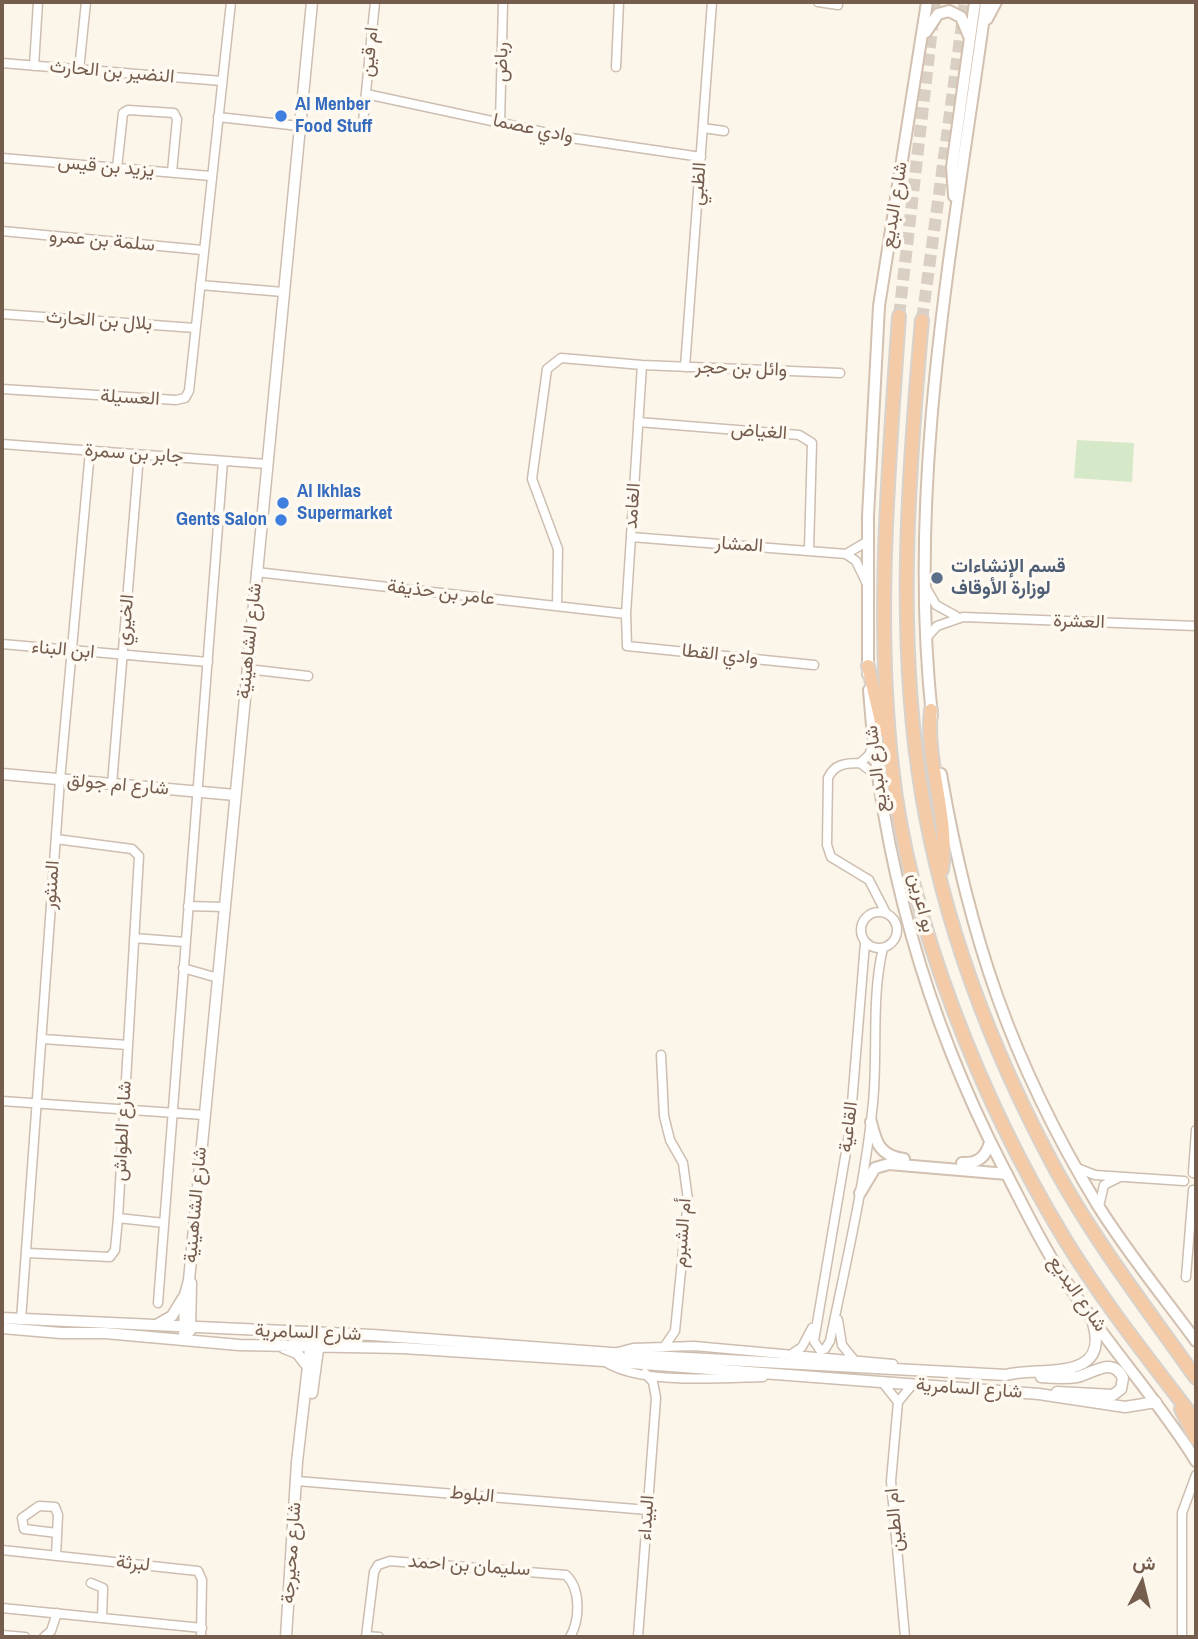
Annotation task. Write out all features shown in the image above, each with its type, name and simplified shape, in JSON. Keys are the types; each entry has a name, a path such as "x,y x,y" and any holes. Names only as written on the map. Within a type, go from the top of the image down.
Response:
{"highway":[{"name":"بو اعرين","path":"899,316 886,524 885,627 892,768 929,935 950,1000 1000,1118 1030,1179 1064,1238 1196,1421"},
{"name":"بو اعرين","path":"922,320 908,523 907,614 910,678 922,793 940,877 977,1000 1020,1100 1089,1226 1195,1374"},
{"path":"868,666 892,768"},
{"path":"931,710 930,736 943,843 940,877"},
{"path":"1176,1395 1196,1439"}],"main road":[{"path":"956,206 952,167 975,2"},
{"path":"986,2 935,354 925,586 925,640 931,710 960,878 1002,1017 1027,1075 1099,1206 1196,1341"},
{"path":"983,28 996,2"},
{"name":"شارع البديع","path":"925,4 923,37 879,306 868,541 868,666 873,744 889,851 929,1001 955,1067 990,1142 1040,1240 1196,1461"},
{"path":"923,37 934,18 949,11 961,16 970,39"},
{"path":"871,1122 878,1147 887,1154 900,1158 973,1163 983,1157 990,1142"},
{"path":"860,1193 876,1168 889,1164 1007,1174"}],"street":[{"path":"34,66 38,2"},
{"path":"79,70 86,2"},
{"name":"العسيلة","path":"2,389 176,401 185,398 189,391 202,250 231,2"},
{"name":"شارع الشاهينية","path":"184,1340 192,1305 190,1280 204,1115 312,2"},
{"name":"ام قين","path":"218,117 299,126 357,128 363,122 376,2"},
{"name":"رباض","path":"500,123 503,2"},
{"path":"616,67 619,2"},
{"name":"الظبي","path":"685,367 712,2"},
{"path":"818,2 838,5"},
{"name":"النضير بن الحارث","path":"2,63 222,81"},
{"name":"وادي عصما","path":"366,94 570,138 701,157"},
{"path":"117,168 123,113 128,110 174,113 177,119 172,172"},
{"path":"703,128 724,131"},
{"name":"يزيد بن قيس","path":"2,158 211,176"},
{"name":"سلمة بن عمرو","path":"2,231 202,250"},
{"path":"200,285 282,292"},
{"name":"بلال بن الحارث","path":"2,314 195,328"},
{"name":"وائل بن حجر","path":"557,606 558,549 532,479 547,369 561,358 642,365 840,373"},
{"name":"الغامد","path":"627,646 626,614 642,365"},
{"name":"الغياض","path":"638,422 799,435 809,439 812,443 809,550"},
{"name":"جابر بن سمرة","path":"2,444 266,464"},
{"name":"المنثور","path":"21,1320 60,780 90,451"},
{"name":"الخيري","path":"112,784 139,455"},
{"name":"شارع الشاهينية","path":"158,1303 223,461"},
{"name":"المشار","path":"631,537 846,554"},
{"path":"867,584 863,572 846,554 868,541"},
{"name":"عامر بن حذيفة","path":"256,572 626,614"},
{"name":"العشرة","path":"925,586 936,605 948,614 963,617 1196,626"},
{"name":"العشرة","path":"925,640 937,626 963,617"},
{"name":"ابن البناء","path":"2,644 208,662"},
{"name":"وادي القطا","path":"627,646 814,665"},
{"path":"247,669 308,676"},
{"path":"873,744 869,755 860,763 840,765 828,778 827,845 835,861 869,880 886,913 896,924 897,932 890,945 883,948 865,943 861,927 870,914 874,891"},
{"path":"860,763 877,776"},
{"name":"شارع ام جولق","path":"2,774 235,795"},
{"name":"شارع الطواش","path":"27,1253 110,1257 115,1250 118,1218 139,863 136,851 56,839"},
{"path":"188,906 224,907"},
{"path":"870,914 886,913"},
{"path":"134,938 185,942"},
{"name":"القاعية","path":"865,943 849,1138 814,1344 822,1350 829,1345 860,1193 871,1122 878,981 883,948"},
{"path":"183,968 218,978"},
{"path":"43,1039 128,1045"},
{"name":"أم الشبرم","path":"661,1055 664,1116 670,1140 683,1164 688,1200 674,1331 664,1347"},
{"path":"2,1101 204,1115"},
{"path":"1186,1277 1194,1190 1186,1188 1184,1181 1186,1176 1195,1173 1196,1130"},
{"path":"1077,1168 1095,1175 1184,1181"},
{"path":"1099,1206 1104,1185 1123,1176"},
{"path":"118,1218 164,1223"},
{"name":"شارع الشاهينية","path":"187,1326 185,1295 190,1280"},
{"path":"157,1325 172,1316 185,1295"},
{"name":"القاعية","path":"838,1299 839,1339 855,1361"},
{"path":"192,1305 201,1320 216,1329"},
{"name":"القاعية","path":"787,1356 804,1344 818,1309"},
{"name":"شارع السامرية","path":"2,1328 262,1346 614,1353 1006,1375 1058,1371 1079,1366 1089,1357 1095,1345 1091,1315"},
{"name":"شارع السامرية","path":"2,1318 316,1333 604,1361 1040,1394 1125,1407 1156,1402"},
{"path":"674,1331 685,1346"},
{"name":"شارع محيرجة","path":"286,1637 298,1469 316,1333"},
{"path":"262,1346 293,1350 312,1364 324,1353 341,1346"},
{"name":"شارع السامرية","path":"614,1353 633,1348 685,1346 958,1368 974,1373"},
{"name":"شارع السامرية","path":"604,1361 620,1371 670,1376 780,1374"},
{"path":"1006,1375 1068,1378 1108,1366 1117,1370 1123,1378 1121,1389 1113,1395 1059,1392 1040,1394"},
{"name":"البيداء","path":"638,1637 656,1398 653,1382 645,1373"},
{"name":"البيداء","path":"656,1398 660,1387 670,1376"},
{"path":"883,1383 898,1402 912,1385"},
{"name":"ام الطين","path":"898,1402 891,1481 905,1637"},
{"path":"1182,1637 1181,1530 1185,1497 1196,1475"},
{"name":"البلوط","path":"297,1481 648,1510"},
{"path":"1185,1497 1196,1489"},
{"path":"56,1556 58,1515 55,1507 39,1506 23,1518 24,1529 57,1533"},
{"name":"لبرثة","path":"2,1550 198,1571 202,1580 201,1632"},
{"name":"سليمان بن احمد","path":"379,1637 366,1637 374,1572 379,1564 390,1561 566,1575 576,1591 575,1626 570,1637"},
{"path":"90,1583 103,1588 102,1618"},
{"path":"2,1608 201,1632"},
{"path":"44,1637 51,1630 57,1613"},
{"path":"2,1635 25,1637"}],"green space":[{"path":"1077,440 1134,443 1132,482 1074,478"}],"tunnel":[{"path":"899,316 935,2"},
{"path":"922,320 965,2"}],"place":[{"name":"Al Menber Food Stuff","path":"281,116"},
{"name":"Al Ikhlas Supermarket","path":"283,503"},
{"name":"Gents Salon","path":"281,520"},
{"name":"قسم الإنشاءات لوزارة الأوقاف","path":"937,578"}]}
